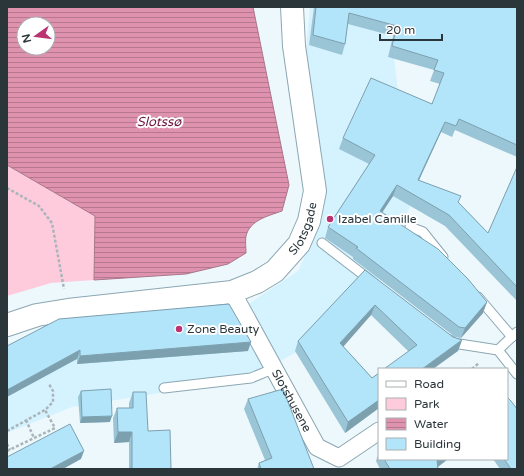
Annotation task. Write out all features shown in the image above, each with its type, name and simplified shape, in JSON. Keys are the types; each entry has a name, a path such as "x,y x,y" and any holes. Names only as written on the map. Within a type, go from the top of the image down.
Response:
{"street":[{"name":"Slotsgade","path":"7,325 37,315 68,310 232,292 257,282 275,271 299,244 309,221 315,191 294,46 292,7"},
{"name":"Slotshusene","path":"232,292 317,447 339,458 378,432"}],"lane":[{"path":"410,227 422,232 447,262"},
{"path":"322,243 378,286"},
{"path":"472,291 514,335 498,350"},
{"path":"441,333 453,342 498,350 517,374"},
{"path":"164,388 251,378 275,368"}],"path":[{"path":"7,188 39,206 52,223 68,310"},
{"path":"473,368 478,364"},
{"path":"7,431 45,410 53,402 53,391 49,384"},
{"path":"7,444 8,451 55,428 45,410"},
{"path":"26,420 34,438"}],"shaded area":[{"path":"310,7 514,7 391,34 412,202 363,315 248,379 72,407 7,433 7,351 222,317 250,303 298,271 315,235 324,188 305,59"}],"green space":[{"path":"7,165 95,216 94,280 51,283 7,296"}],"water":[{"name":"Slotssø","path":"7,7 253,7 289,185 282,211 255,222 251,226 246,236 246,253 228,264 186,274 94,280 95,216 7,165"}],"building":[{"path":"316,7 517,7 517,145 459,119 456,126 445,122 418,180 461,196 458,202 488,233 517,167 517,287 449,215 397,185 380,211 438,249 468,279 487,302 465,328 459,327 356,248 358,247 328,227 375,155 343,138 371,78 432,104 444,73 434,70 438,60 392,46 397,26 349,13 345,44 313,35"},
{"path":"365,270 453,337 462,340 423,368 385,368 417,345 375,305 340,343 372,378 378,374 378,401 348,422 298,341"},
{"path":"229,304 251,342 80,356 80,350 7,390 7,346 59,319"},
{"path":"111,389 112,416 82,417 81,391"},
{"path":"283,389 314,469 261,469 259,463 272,458 248,399"},
{"path":"133,392 146,392 148,431 170,430 171,469 132,469 132,432 118,432 117,408 133,408"},
{"path":"508,398 517,409 517,469 511,469 505,460 508,460"},
{"path":"70,424 84,451 50,469 7,469 7,457"},
{"path":"385,460 437,460 438,469 390,469"}],"place":[{"name":"Izabel Camille","path":"330,219"},
{"name":"Zone Beauty","path":"179,329"}]}
